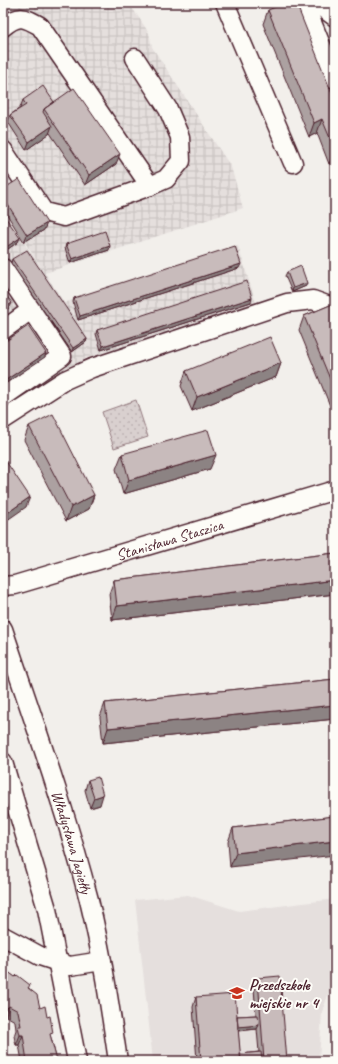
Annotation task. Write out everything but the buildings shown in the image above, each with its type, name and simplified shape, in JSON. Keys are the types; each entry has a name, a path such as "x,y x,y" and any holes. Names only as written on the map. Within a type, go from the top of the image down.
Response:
{"street":[{"path":"225,3 292,163"},
{"path":"304,3 335,79"},
{"path":"316,3 335,17"},
{"path":"3,26 12,19 26,18 40,26 150,186"},
{"path":"3,150 44,212 64,217 166,179 180,161 180,137 168,108 135,58"},
{"path":"3,268 74,375"},
{"path":"3,420 74,375 287,303 313,300 335,308"},
{"path":"3,330 32,310"},
{"path":"3,397 62,356"},
{"name":"Stanisława Staszica","path":"3,586 15,585 335,490"},
{"name":"Władysława Jagiełły","path":"3,629 73,841 102,961 118,1061"},
{"path":"3,762 47,910 59,963 77,1061"},
{"path":"3,936 35,954 70,966 102,961"}],"shaded area":[{"path":"3,3 129,3 149,33 152,47 231,167 243,208 45,273 64,303 238,246 257,306 86,358 3,412 3,213 43,270 3,209"},
{"path":"136,400 148,437 114,448 102,412"},
{"name":"Przedszkole miejskie nr 4","path":"188,895 239,911 335,899 335,975 322,1012 319,1061 153,1061 135,900"}],"place":[{"name":"Przedszkole miejskie nr 4","path":"237,993"}]}
